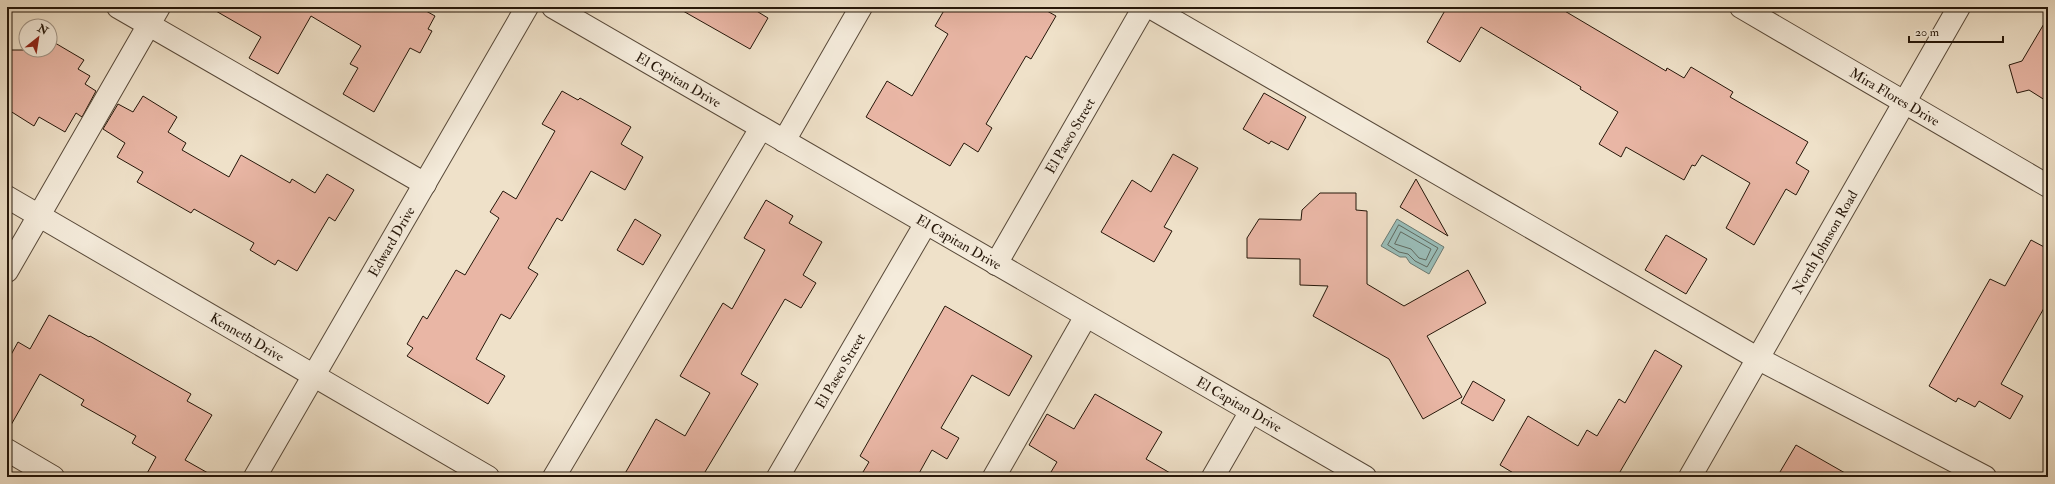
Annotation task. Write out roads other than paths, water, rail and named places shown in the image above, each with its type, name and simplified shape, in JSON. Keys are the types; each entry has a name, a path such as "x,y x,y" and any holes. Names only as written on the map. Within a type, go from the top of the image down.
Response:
{"street":[{"path":"118,7 154,16 425,184"},
{"name":"Edward Drive","path":"255,477 527,7"},
{"name":"El Capitan Drive","path":"553,7 1364,477"},
{"path":"784,141 862,7"},
{"name":"El Paseo Street","path":"996,264 1144,7"},
{"path":"1150,7 1757,358 1985,477"},
{"name":"Mira Flores Drive","path":"1740,7 2048,186"},
{"name":"North Johnson Road","path":"1690,477 1959,7"},
{"path":"7,271 154,16"},
{"path":"554,477 761,128"},
{"name":"Kenneth Drive","path":"7,197 488,477"},
{"name":"El Paseo Street","path":"778,477 926,223"},
{"path":"994,477 1086,316"},
{"path":"1213,477 1251,412"},
{"path":"7,450 53,477"}],"water":[{"path":"1397,219 1444,247 1429,274 1410,263 1406,257 1400,257 1381,246"}]}
